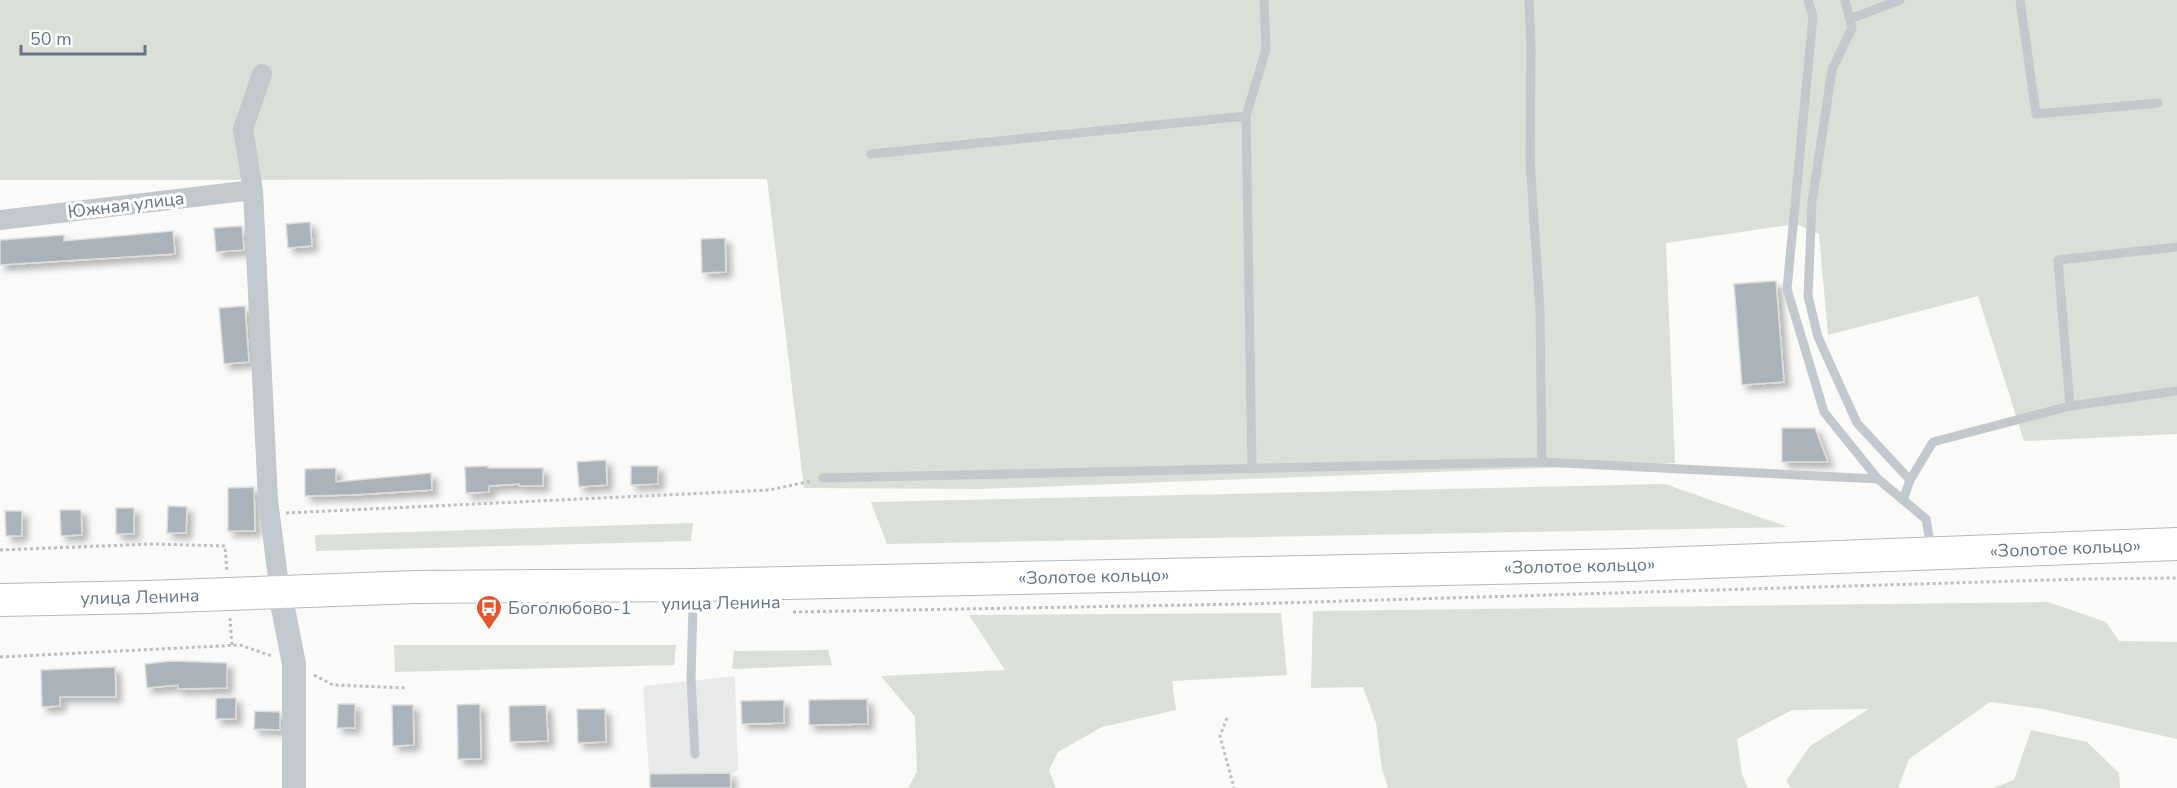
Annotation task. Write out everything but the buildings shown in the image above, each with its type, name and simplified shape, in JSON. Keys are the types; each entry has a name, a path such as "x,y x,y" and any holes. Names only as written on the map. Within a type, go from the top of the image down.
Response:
{"highway":[{"name":"«Золотое кольцо»","path":"982,588 2177,544"},
{"name":"«Золотое кольцо»","path":"982,588 1632,586 2177,565"},
{"name":"улица Ленина","path":"0,600 280,593 416,586 694,585 982,588"},
{"name":"улица Ленина","path":"280,593 421,604 693,604 982,588"}],"street":[{"path":"262,74 243,129 253,190 270,514 280,593 294,664 294,788"},
{"name":"Южная улица","path":"0,220 253,190"}],"lane":[{"path":"1252,469 1246,116 1266,49 1263,0"},
{"path":"1529,0 1530,160 1540,312 1542,462"},
{"path":"1808,0 1813,16 1787,289 1824,411 1878,479 1926,519 1932,553"},
{"path":"1845,0 1852,28 1832,70 1812,202 1808,296 1818,337 1857,423 1910,480"},
{"path":"1850,19 1900,0"},
{"path":"2020,0 2036,114 2158,103"},
{"path":"871,154 1246,116"},
{"path":"2070,406 2058,260 2177,248"},
{"path":"1903,500 1910,480 1933,442 2070,406 2177,391"},
{"path":"823,478 1542,462 1878,479"},
{"path":"693,604 691,680 695,754"}],"path":[{"path":"270,514 769,490 823,478"},
{"path":"0,550 153,544 225,546 232,646"},
{"path":"792,612 1233,605 2177,578"},
{"path":"0,657 240,645 294,664 333,685 407,688"},
{"path":"1227,718 1220,736 1234,788"}],"shaded area":[{"path":"0,0 2177,0 2177,434 2024,441 1978,296 1828,335 1819,234 1796,224 1666,243 1675,463 980,489 804,488 767,179 0,180"},
{"path":"1665,484 1788,527 887,544 871,502"},
{"path":"693,523 691,541 316,551 315,535"},
{"path":"2048,602 2106,622 2119,641 2177,642 2177,739 2043,709 1990,702 1909,759 1898,788 1791,788 1786,781 1810,746 1869,709 1792,710 1737,739 1742,774 1748,788 1388,788 1382,769 1376,723 1363,687 1311,688 1313,611"},
{"path":"1281,613 1287,675 1172,681 1176,710 1102,727 1058,752 1049,770 1056,788 908,788 917,772 915,717 881,676 1005,670 969,615"},
{"path":"394,645 676,645 674,665 395,672"},
{"path":"828,650 832,665 732,669 734,651"},
{"path":"735,676 738,771 731,773 731,788 650,788 643,686"},
{"path":"2031,730 2087,742 2119,773 2120,788 1993,788 2014,780"}],"place":[{"name":"Боголюбово-1","path":"489,631"}]}
